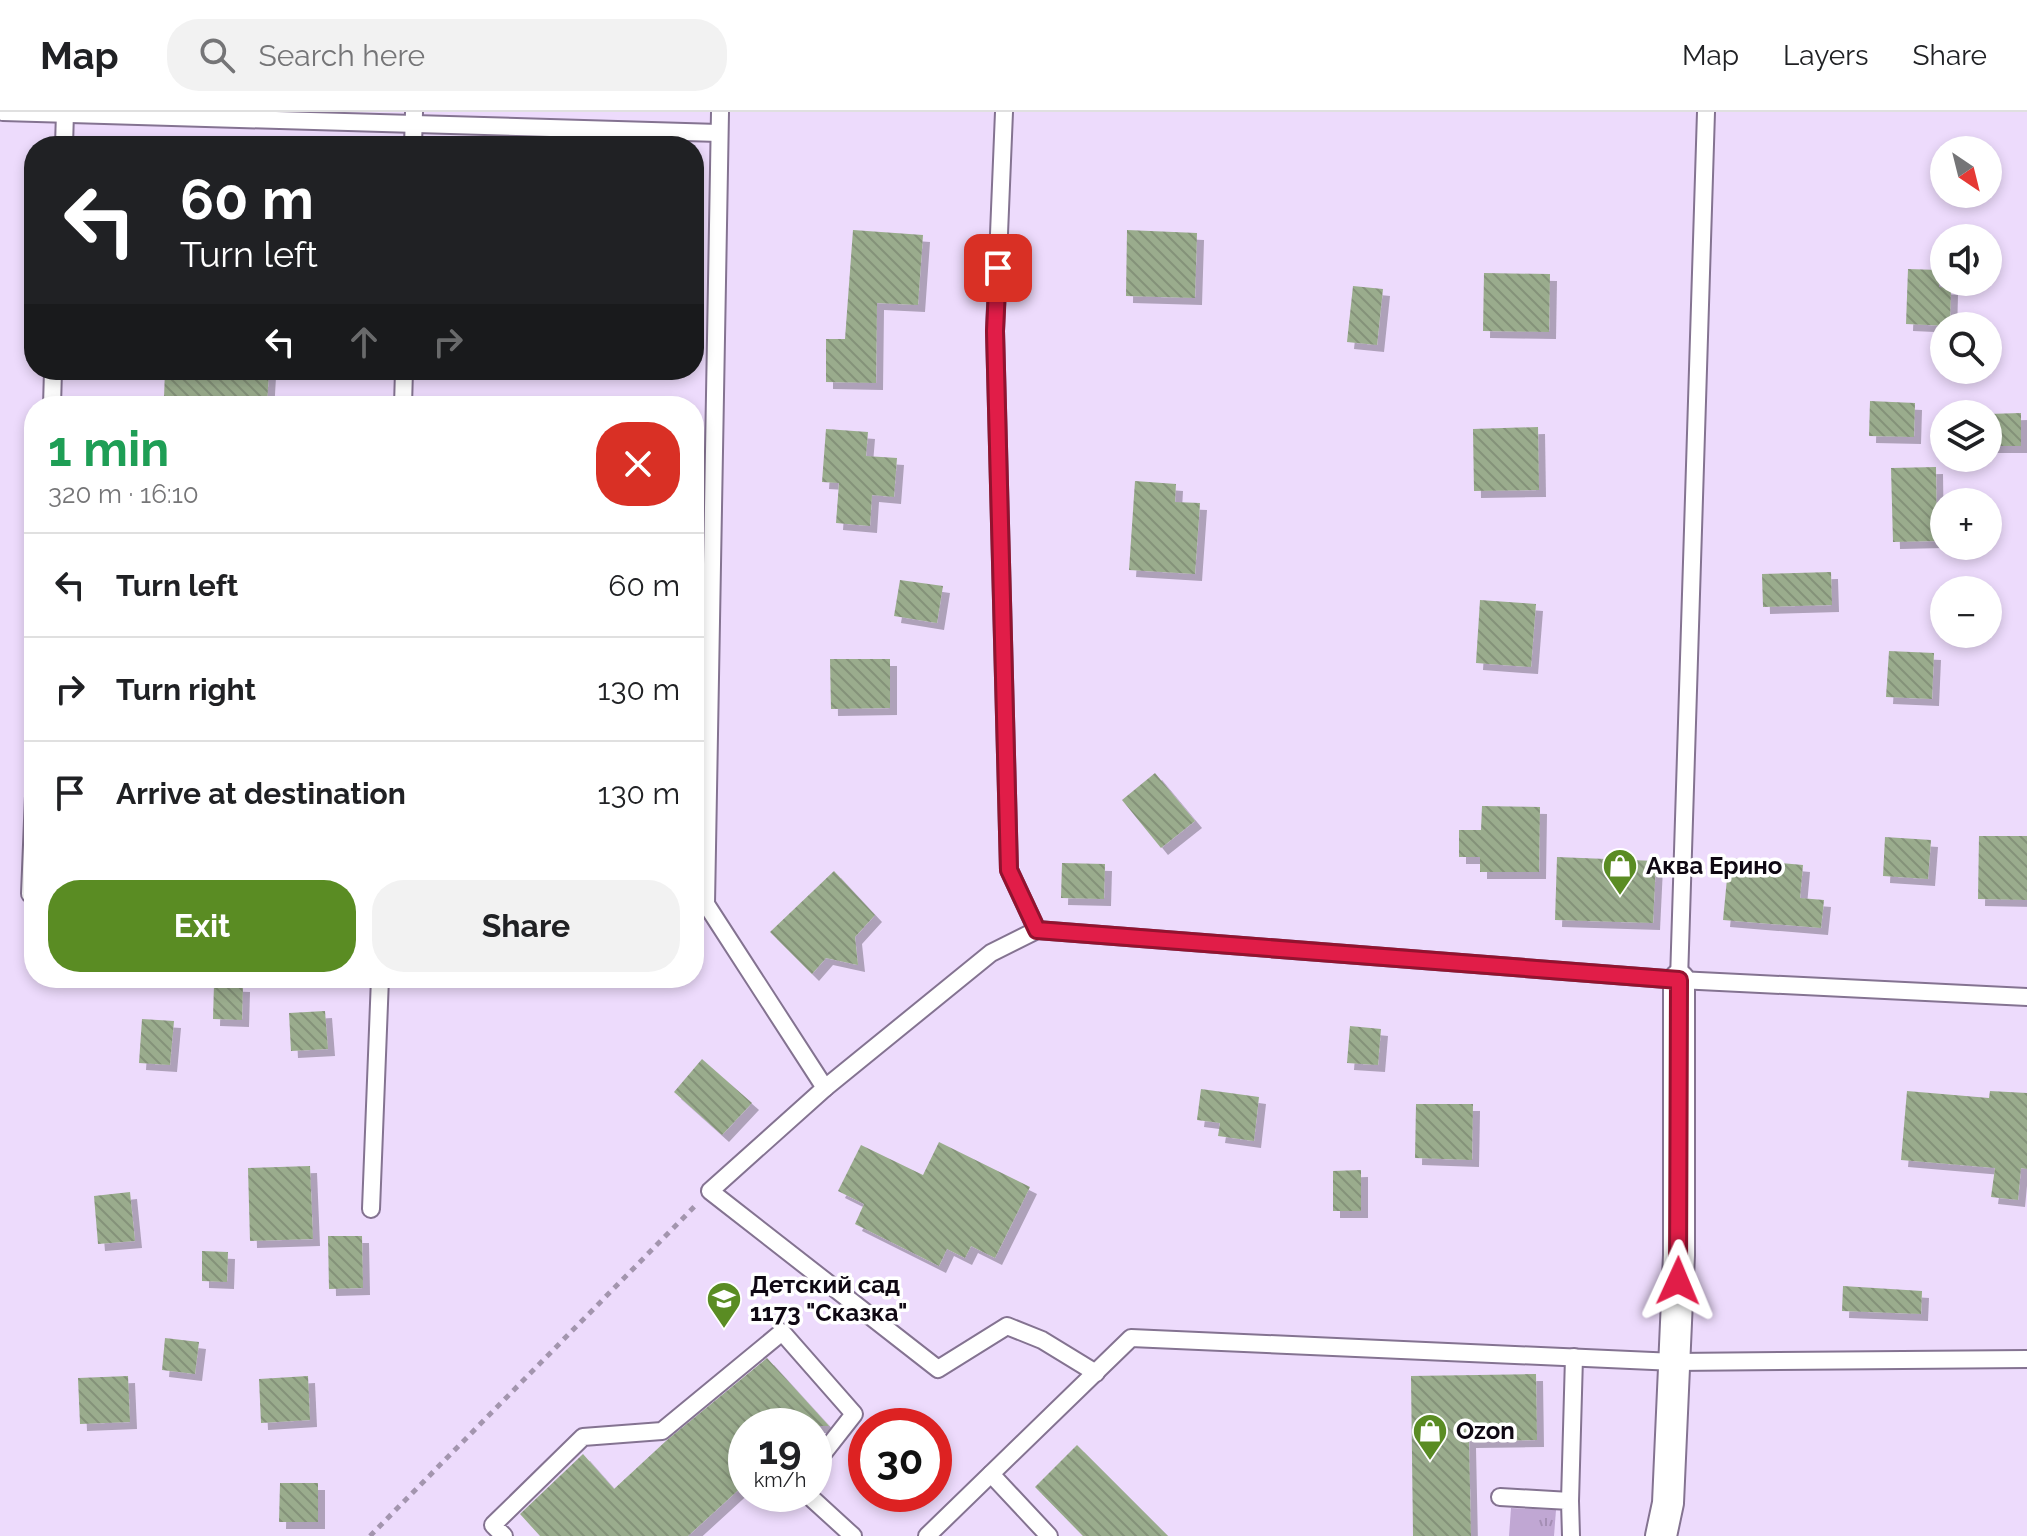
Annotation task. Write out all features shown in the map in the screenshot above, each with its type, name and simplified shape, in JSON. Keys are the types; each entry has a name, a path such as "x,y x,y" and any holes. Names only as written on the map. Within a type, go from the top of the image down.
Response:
{"street":[{"path":"1661,1536 1668,1503 1679,1255 1679,980"}],"lane":[{"path":"3,112 414,119 719,133"},
{"path":"720,112 706,904 825,1088"},
{"path":"1004,112 995,331 1009,870 1037,930"},
{"path":"1679,980 1706,112"},
{"path":"64,136 65,113"},
{"path":"1096,1373 1042,1340 1007,1326 938,1369 710,1191 825,1088 991,953 1037,930 1679,980 2027,997"},
{"path":"371,1209 380,988"},
{"path":"504,1536 493,1525 583,1437 662,1431 782,1332 854,1414 832,1442"},
{"path":"927,1536 1131,1338 1675,1362 2027,1359"},
{"path":"1571,1536 1574,1357"},
{"path":"991,1474 1049,1536"},
{"path":"1500,1497 1570,1501"},
{"path":"827,1512 853,1536"}],"path":[{"path":"370,1536 710,1191"}],"green space":[{"path":"1511,1508 1556,1510 1554,1536 1509,1536"}],"building":[{"path":"853,230 923,235 918,305 877,303 876,383 826,382 826,339 845,339"},
{"path":"1127,230 1197,233 1195,298 1126,296"},
{"path":"1908,269 1930,270 1930,296 1951,296 1950,312 1930,312 1930,325 1906,324"},
{"path":"1484,273 1550,274 1549,332 1483,331"},
{"path":"1353,286 1383,289 1377,345 1347,342"},
{"path":"165,380 268,380 268,396 164,396"},
{"path":"1870,401 1915,403 1914,437 1869,436"},
{"path":"2021,413 2021,446 2002,446 2002,414"},
{"path":"1538,427 1539,490 1474,491 1473,429"},
{"path":"826,429 868,432 866,456 897,458 894,497 872,495 870,526 836,523 839,483 822,482"},
{"path":"1930,467 1930,472 1936,472 1936,488 1930,488 1930,541 1893,542 1891,468"},
{"path":"1135,481 1176,484 1175,502 1200,503 1195,574 1129,570"},
{"path":"1831,572 1832,605 1763,607 1762,574"},
{"path":"900,580 943,586 937,623 894,616"},
{"path":"1480,600 1536,604 1531,667 1476,663"},
{"path":"1889,651 1934,653 1932,699 1886,697"},
{"path":"830,659 890,659 890,708 831,709"},
{"path":"1155,773 1195,821 1161,848 1122,800"},
{"path":"1482,806 1540,807 1539,872 1480,872 1480,857 1459,857 1459,830 1481,830"},
{"path":"1979,836 2027,836 2027,900 1978,899"},
{"path":"1885,837 1931,840 1928,879 1883,876"},
{"path":"1557,857 1656,861 1653,923 1555,920"},
{"path":"1729,858 1803,865 1800,898 1824,900 1821,928 1723,920"},
{"path":"1062,863 1105,864 1104,899 1061,898"},
{"path":"834,871 875,915 855,937 858,965 826,958 812,974 770,932"},
{"path":"214,988 243,988 242,1020 213,1019"},
{"path":"325,1011 328,1049 291,1051 289,1013"},
{"path":"142,1019 174,1021 170,1065 139,1063"},
{"path":"1350,1026 1381,1029 1378,1065 1347,1063"},
{"path":"702,1059 752,1103 722,1135 674,1092"},
{"path":"1201,1089 1259,1097 1254,1141 1218,1136 1220,1123 1197,1120"},
{"path":"1907,1091 1989,1098 1990,1091 2027,1093 2027,1169 2021,1168 2018,1200 1991,1197 1995,1168 1901,1160"},
{"path":"1416,1104 1473,1104 1472,1160 1415,1158"},
{"path":"939,1142 1030,1187 995,1258 971,1246 965,1258 947,1249 939,1266 855,1224 864,1204 838,1191 861,1145 923,1175"},
{"path":"310,1166 313,1239 250,1241 248,1168"},
{"path":"1361,1170 1361,1211 1333,1211 1333,1171"},
{"path":"130,1192 135,1241 98,1244 94,1196"},
{"path":"328,1236 362,1236 363,1288 329,1289"},
{"path":"202,1251 228,1252 227,1282 202,1281"},
{"path":"1843,1286 1922,1291 1921,1314 1842,1311"},
{"path":"165,1338 199,1342 195,1374 162,1370"},
{"path":"767,1358 813,1408 728,1408 728,1499 688,1536 540,1536 520,1514 583,1454 614,1489 667,1440"},
{"path":"1536,1374 1537,1440 1469,1441 1471,1536 1413,1536 1411,1376"},
{"path":"128,1376 130,1422 80,1424 78,1378"},
{"path":"308,1376 310,1420 261,1423 259,1379"},
{"path":"1077,1445 1168,1536 1083,1536 1035,1487"},
{"path":"280,1483 318,1483 318,1522 279,1522"}],"place":[{"name":"Аква Ерино","path":"1620,897"},
{"name":"Детский сад 1173 \"Сказка\"","path":"724,1330"},
{"name":"Ozon","path":"1430,1462"}],"route":[{"path":"998,268 995,331 1009,870 1037,930 1679,980 1678,1281"}]}
